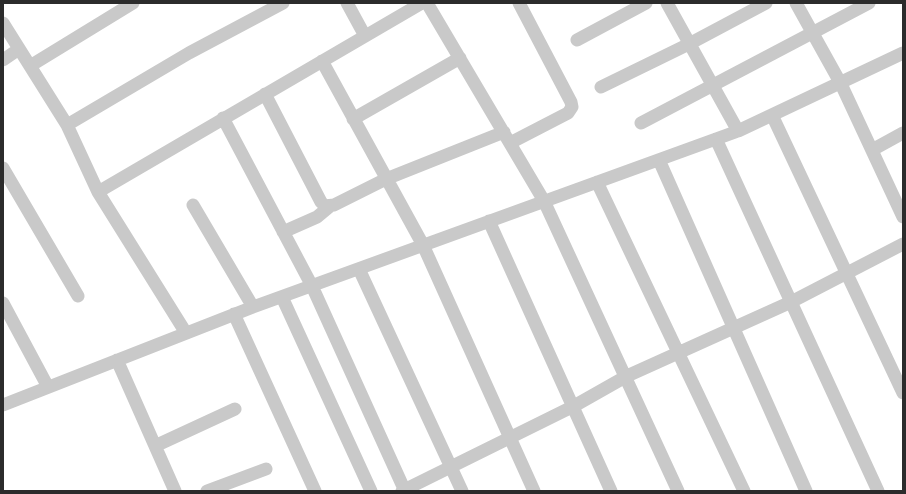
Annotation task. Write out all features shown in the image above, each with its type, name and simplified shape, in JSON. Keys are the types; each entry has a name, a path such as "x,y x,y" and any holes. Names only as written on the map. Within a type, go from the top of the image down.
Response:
{"street":[{"path":"30,66 133,3"},
{"path":"67,125 189,53 282,3"},
{"path":"347,3 365,36"},
{"path":"98,192 422,3"},
{"path":"427,3 544,201 627,376 678,491"},
{"path":"283,232 317,217 330,207 386,179 507,138 568,113 572,107 572,102 519,3"},
{"path":"577,40 646,3"},
{"path":"667,3 738,131"},
{"path":"601,87 689,44 766,3"},
{"path":"796,3 841,84 903,216"},
{"path":"641,123 869,3"},
{"path":"3,23 67,125 98,192 186,333"},
{"path":"3,60 19,49"},
{"path":"3,405 234,314 738,131 841,84 903,53"},
{"path":"353,119 460,58"},
{"path":"322,61 423,245 534,491"},
{"path":"265,94 321,202 325,206 330,207"},
{"path":"772,115 903,393"},
{"path":"223,118 312,286 404,491 451,466 574,406 627,376 791,302 846,272 903,244"},
{"path":"872,150 903,133"},
{"path":"716,139 878,491"},
{"path":"659,160 806,491"},
{"path":"3,168 78,296"},
{"path":"597,182 744,491"},
{"path":"194,204 253,308"},
{"path":"489,221 574,406 611,491"},
{"path":"360,268 462,491"},
{"path":"282,297 371,491"},
{"path":"3,303 48,387"},
{"path":"234,314 315,491"},
{"path":"117,360 175,491"},
{"path":"155,446 234,409"},
{"path":"207,491 266,469"}]}
